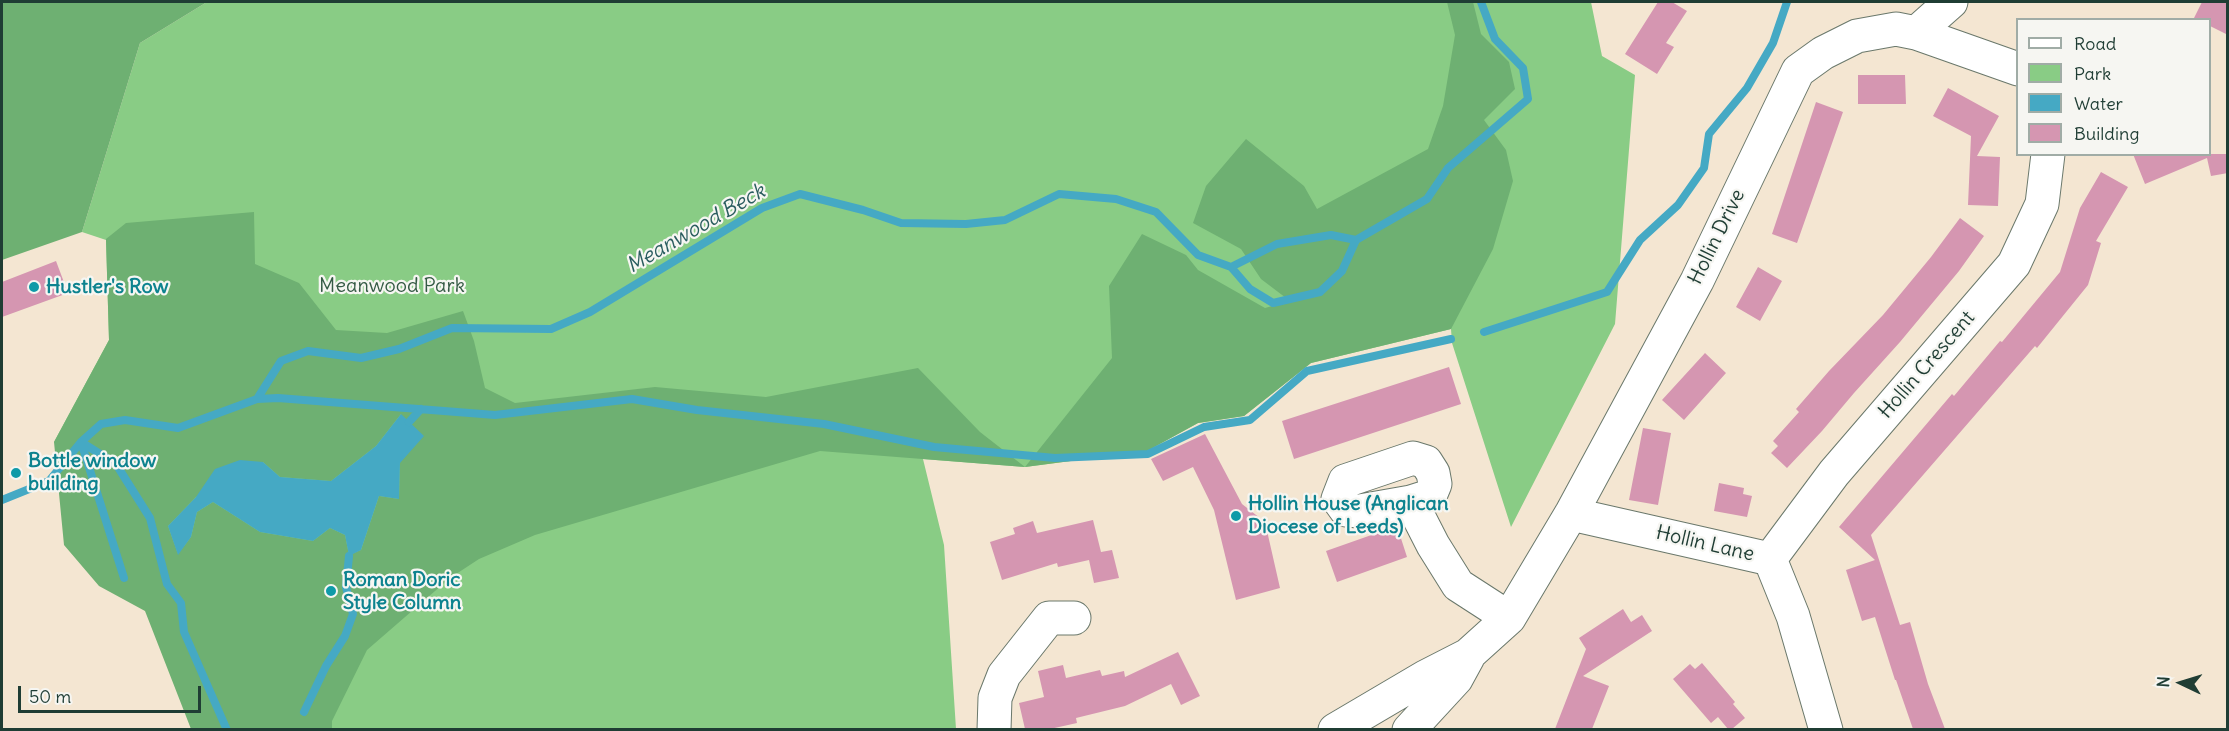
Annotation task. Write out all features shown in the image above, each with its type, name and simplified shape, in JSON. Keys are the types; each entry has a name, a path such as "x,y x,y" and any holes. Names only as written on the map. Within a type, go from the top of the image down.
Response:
{"street":[{"path":"1916,33 1951,2"},
{"name":"Hollin Drive","path":"1468,655 1509,618 1571,514 1696,280 1798,71 1823,53 1857,36 1896,29 1916,33 2016,68"},
{"name":"Hollin Crescent","path":"1770,559 1834,473 2014,264 2042,204 2048,156"},
{"path":"1412,502 1433,545 1458,585 1509,618"},
{"name":"Hollin Lane","path":"1571,514 1770,559 1793,616 1826,729"},
{"path":"994,729 995,698 1004,675 1049,618 1074,618"},
{"path":"1335,729 1468,655"},
{"path":"1409,729 1456,679 1468,655"}],"green space":[{"path":"2,2 207,2 140,43 82,232 2,260"},
{"name":"Meanwood Park","path":"207,2 1591,2 1602,56 1635,75 1615,324 1511,527 1452,343 1451,329 1311,363 1244,416 1198,423 1147,451 1025,467 923,459 944,545 956,729 332,729 332,721 54,442 109,340 106,240 82,232 140,43"},
{"path":"1447,2 1473,2 1481,34 1509,62 1515,89 1484,120 1506,150 1513,181 1493,249 1451,329 1311,363 1244,416 1198,423 1147,451 1025,467 1112,358 1109,286 1142,234 1186,255 1198,270 1265,308 1290,301 1261,279 1241,249 1193,223 1206,186 1246,139 1304,186 1317,209 1428,149 1443,106 1455,35"},
{"path":"254,212 255,264 299,283 336,330 387,333 463,311 474,341 485,388 515,403 655,387 766,397 918,368 980,432 1025,467 820,451 535,535 479,559 450,578 367,650 332,721 332,729 191,729 145,611 99,586 64,545 54,442 109,340 106,239 126,223","holes":["401,414 399,499 379,496 361,550 349,555 345,535 330,528 313,541 260,532 213,502 197,512 191,537 178,554 168,526 196,497 263,462 280,477 331,481 376,446"]}],"water":[{"path":"401,414 424,436 400,463 399,499 379,496 361,550 349,556 345,535 330,528 313,541 260,532 213,502 197,512 191,537 178,555 168,526 196,497 215,469 240,460 263,462 280,477 331,481 376,446"}],"building":[{"path":"1658,2 1672,2 1687,11 1666,43 1674,47 1657,74 1625,54"},
{"path":"2202,2 2228,2 2228,35 2211,26 2211,18 2194,18"},
{"path":"1858,75 1905,75 1906,104 1858,104"},
{"path":"1948,88 1999,116 1977,156 2000,157 1998,206 1968,205 1971,136 1933,116"},
{"path":"1816,102 1843,112 1797,243 1772,234"},
{"path":"2228,154 2228,173 2211,176 2207,158 2145,184 2134,156"},
{"path":"2101,172 2128,187 2096,241 2101,243 2088,285 2037,348 2035,346 1871,535 1900,625 1910,622 1928,684 1945,729 1913,729 1875,617 1862,621 1846,570 1875,560 1839,527 1952,394 1954,396 2000,341 2002,342 2060,272 2080,208"},
{"path":"1960,218 1984,236 1959,271 1900,342 1787,468 1771,453 1778,446 1773,441 1799,412 1796,409 1829,371 1883,315"},
{"name":"Hustler's Row","path":"56,261 68,293 2,317 2,282"},
{"path":"1758,267 1782,281 1760,321 1736,307"},
{"path":"1705,353 1726,373 1684,420 1662,400"},
{"path":"1449,367 1461,404 1294,459 1282,421"},
{"path":"1643,428 1671,433 1658,505 1629,500"},
{"name":"Hollin House (Anglican Diocese of Leeds)","path":"1205,434 1242,504 1265,522 1280,588 1236,600 1214,510 1193,467 1163,481 1151,459"},
{"path":"1719,483 1744,488 1743,494 1752,496 1747,517 1714,511"},
{"path":"1093,520 1101,552 1112,550 1119,578 1094,583 1089,560 1058,567 1057,563 1002,580 990,542 1015,534 1013,528 1033,521 1037,533"},
{"path":"1397,526 1407,557 1337,582 1326,551"},
{"path":"1623,609 1631,622 1642,615 1652,631 1583,676 1609,686 1592,729 1555,729 1586,649 1579,638"},
{"path":"1178,652 1200,696 1181,705 1171,684 1125,706 1076,718 1077,723 1050,729 1025,729 1019,703 1044,697 1038,671 1063,665 1066,678 1100,670 1102,676 1124,671 1125,677"},
{"path":"1702,663 1735,702 1733,704 1745,718 1732,729 1728,729 1718,717 1711,723 1673,679 1690,664 1695,669"}],"waterway":[{"name":"Meanwood Beck","path":"2,500 49,481 81,442 101,424 125,420 178,428 257,399 281,361 308,351 361,358 399,349 452,328 551,329 590,312 762,208 800,194 863,210 901,223 966,224 1005,220 1059,194 1116,199 1156,212 1198,255 1231,267 1277,244 1331,235 1356,240 1427,199 1448,168 1528,99 1523,68 1495,39 1481,2"},
{"path":"1484,332 1607,292 1640,240 1678,205 1704,168 1709,134 1747,88 1773,43 1787,2"},
{"path":"1231,267 1250,289 1273,303 1320,292 1342,271 1356,240"},
{"path":"257,399 278,398 495,415 632,399 697,410 824,424 934,447 1055,458 1148,454 1204,427 1250,420 1307,371 1451,339"},
{"path":"409,422 421,409"},
{"path":"81,442 116,464 150,518 167,584 181,603 184,632 227,730"},
{"path":"81,442 124,578"},
{"path":"304,712 326,666 345,636 353,614 346,587 349,556"}],"place":[{"name":"Hustler's Row","path":"34,287"},
{"name":"Bottle window building","path":"16,473"},
{"name":"Hollin House (Anglican Diocese of Leeds)","path":"1236,516"},
{"name":"Roman Doric Style Column","path":"331,591"}]}
